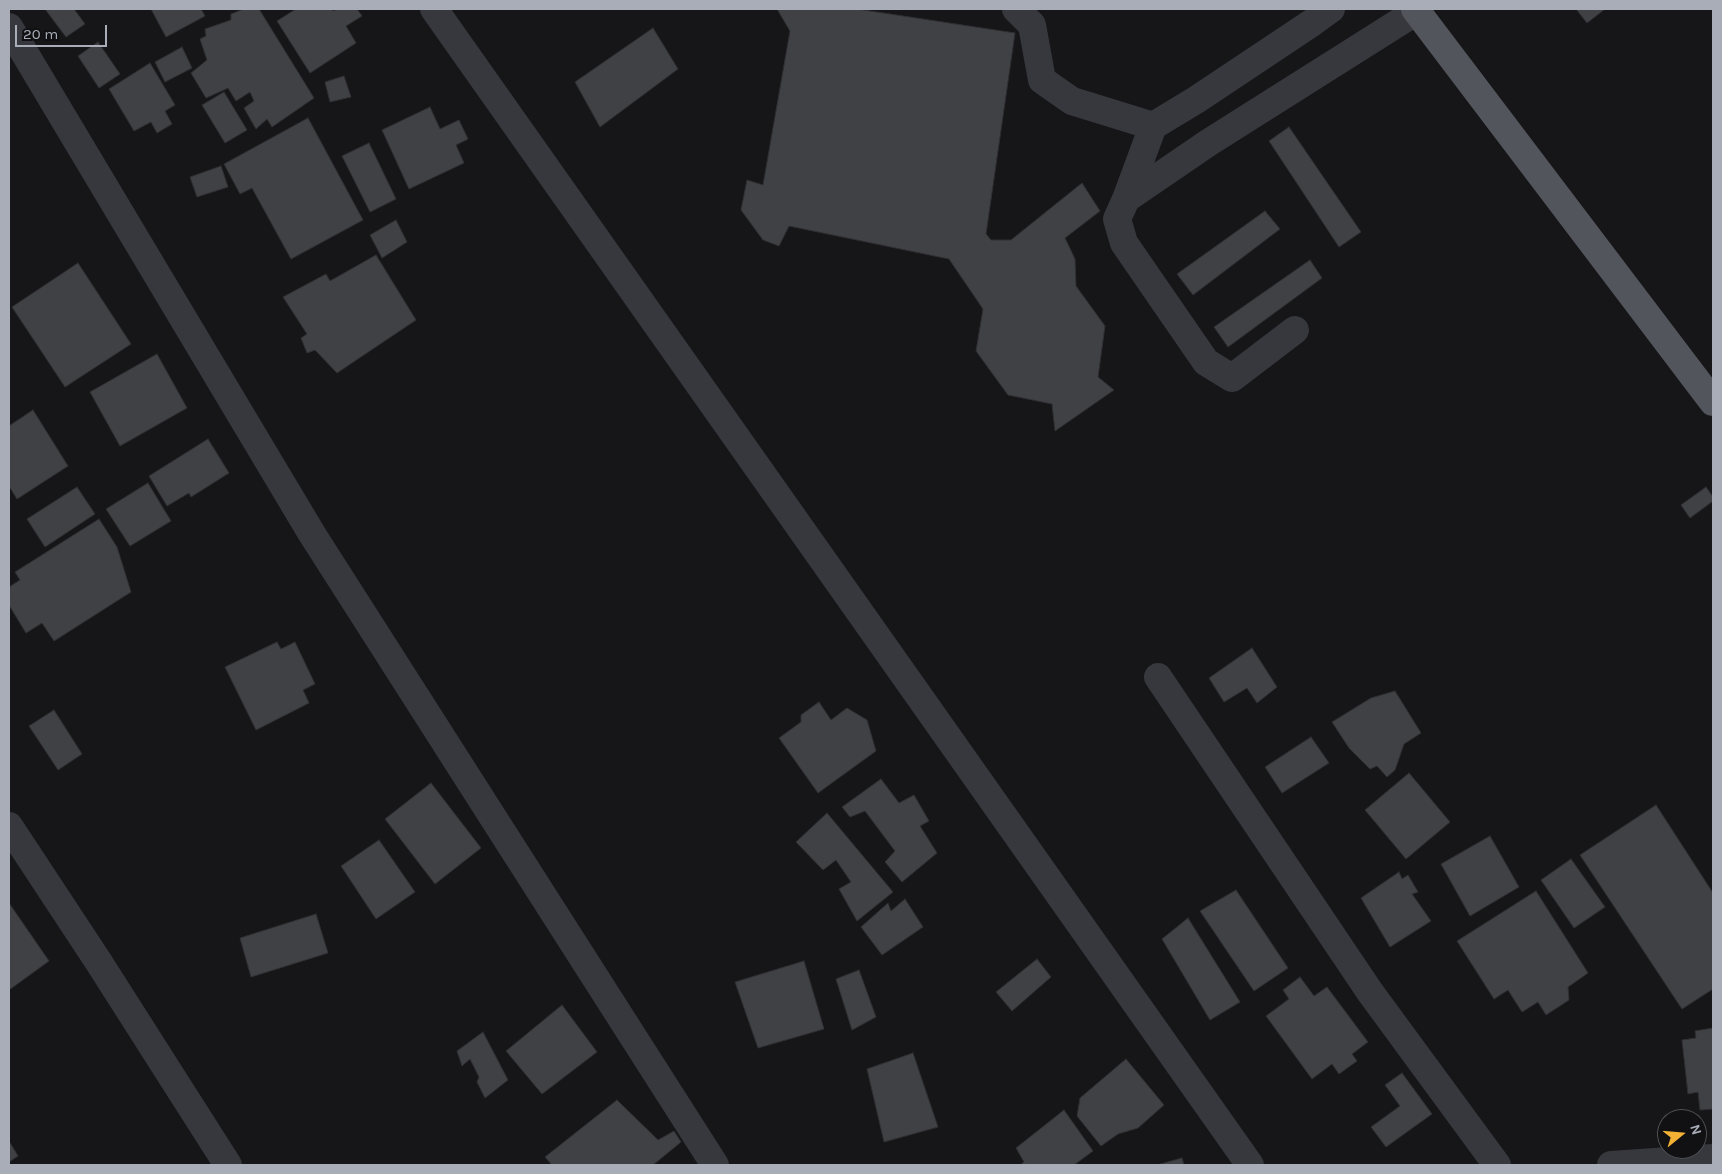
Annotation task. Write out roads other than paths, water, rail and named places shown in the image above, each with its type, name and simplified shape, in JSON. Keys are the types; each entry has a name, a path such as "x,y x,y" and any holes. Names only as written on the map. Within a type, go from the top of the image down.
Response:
{"main road":[{"path":"1416,10 1713,402"}],"street":[{"path":"434,9 1250,1165"},
{"path":"1016,9 1032,25 1042,80 1072,100 1153,126"},
{"path":"1295,330 1232,378 1206,362 1124,242 1116,219 1126,199 1153,126 1314,22 1331,9"},
{"path":"1126,199 1208,143 1416,10"},
{"path":"9,26 312,534 715,1165"},
{"path":"1158,677 1370,992 1497,1165"},
{"path":"9,826 98,961 228,1165"},
{"path":"1611,1165 1713,1158"}]}
